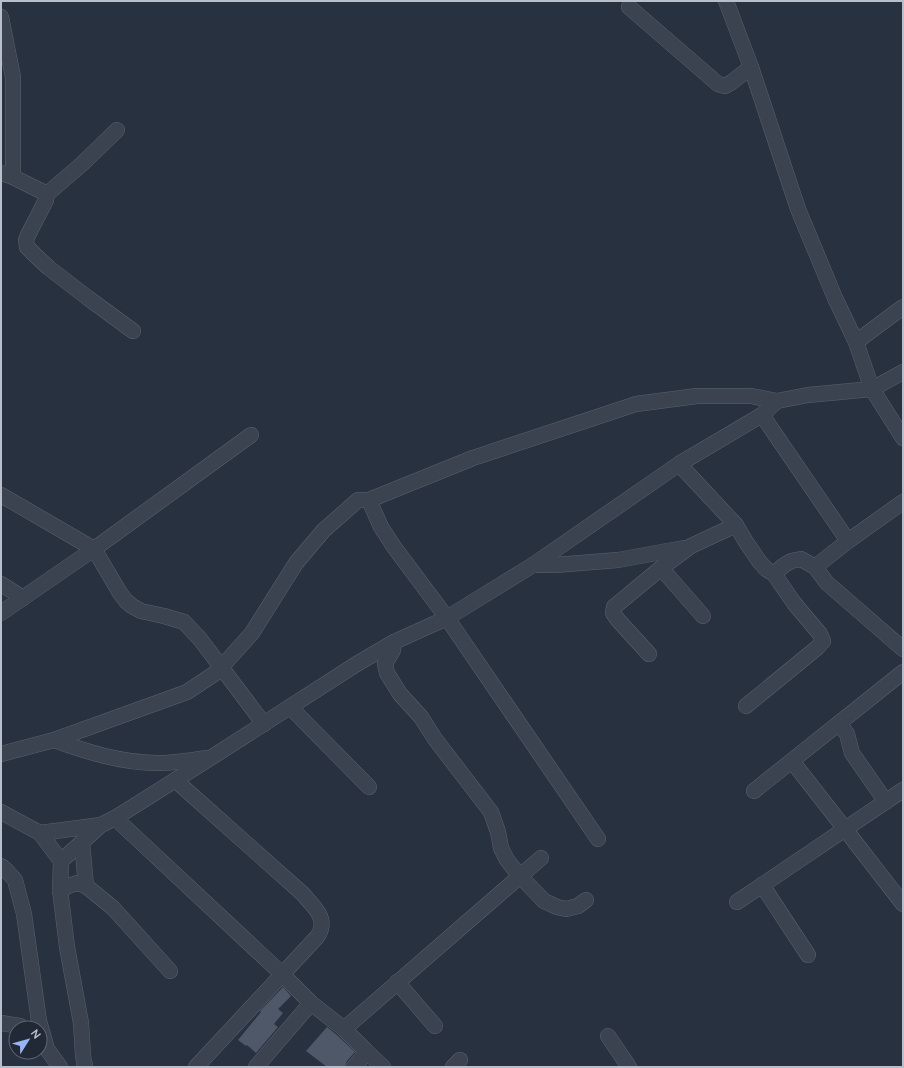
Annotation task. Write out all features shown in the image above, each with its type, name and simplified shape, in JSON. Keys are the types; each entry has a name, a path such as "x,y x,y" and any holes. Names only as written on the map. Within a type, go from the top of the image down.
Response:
{"street":[{"path":"726,1 751,67 798,209 835,298 856,342 872,388 903,438"},
{"path":"629,7 718,84 725,86 751,67"},
{"path":"1,17 13,77 7,175 47,194"},
{"path":"117,130 82,164 47,194 46,200 26,240 26,247 49,268 133,331"},
{"path":"856,342 903,307"},
{"path":"1,754 54,740 187,692 217,672 252,633 296,563 324,530 358,500 369,500 473,458 636,404 697,396 751,396 778,401 872,388 903,372"},
{"path":"61,861 101,825 115,818 264,724 354,664 394,642 447,618 533,565 679,464 762,415 778,401"},
{"path":"762,415 848,541"},
{"path":"1,613 94,549 251,435"},
{"path":"679,464 736,525 759,561 766,569 774,574 794,603 820,634 823,641 818,647 746,706"},
{"path":"1,495 94,549 120,593 132,606 141,611 184,622 200,639 264,724"},
{"path":"369,500 381,527 394,547 447,618 598,839"},
{"path":"815,567 848,541 903,502"},
{"path":"649,654 618,620 614,612 614,606 691,546 736,525"},
{"path":"533,565 555,565 618,560 691,546"},
{"path":"774,574 791,561 801,559 815,567 827,583 903,650"},
{"path":"661,568 703,616"},
{"path":"1,584 23,598"},
{"path":"394,642 393,650 385,664 387,673 400,694 420,717 491,812 498,832 501,848 507,860 544,901 557,908 566,909 578,906 586,900"},
{"path":"754,791 903,672"},
{"path":"290,706 369,787"},
{"path":"839,723 847,734 852,753 886,802"},
{"path":"54,740 121,760 159,763 212,757"},
{"path":"792,761 903,904"},
{"path":"175,780 303,894 322,919 322,926 317,937 196,1067"},
{"path":"737,902 903,790"},
{"path":"1,812 40,833 61,861 60,890 67,947 82,1023 84,1067"},
{"path":"115,818 311,1003 344,1029 383,1067"},
{"path":"40,833 101,825"},
{"path":"82,842 86,886"},
{"path":"344,1029 542,858"},
{"path":"1,866 15,880 24,914 39,1021 47,1049 60,1067"},
{"path":"60,890 77,884 86,886 113,908 170,971"},
{"path":"762,885 808,955"},
{"path":"397,982 435,1026"},
{"path":"256,1067 311,1003"},
{"path":"608,1036 628,1067"},
{"path":"354,1067 367,1052"}],"building":[{"path":"283,987 291,996 278,1009 283,1013 274,1024 278,1027 256,1053 247,1045 246,1046 238,1040 261,1012 260,1011"},
{"path":"327,1027 355,1052 347,1061 345,1067 327,1067 306,1051"}]}
